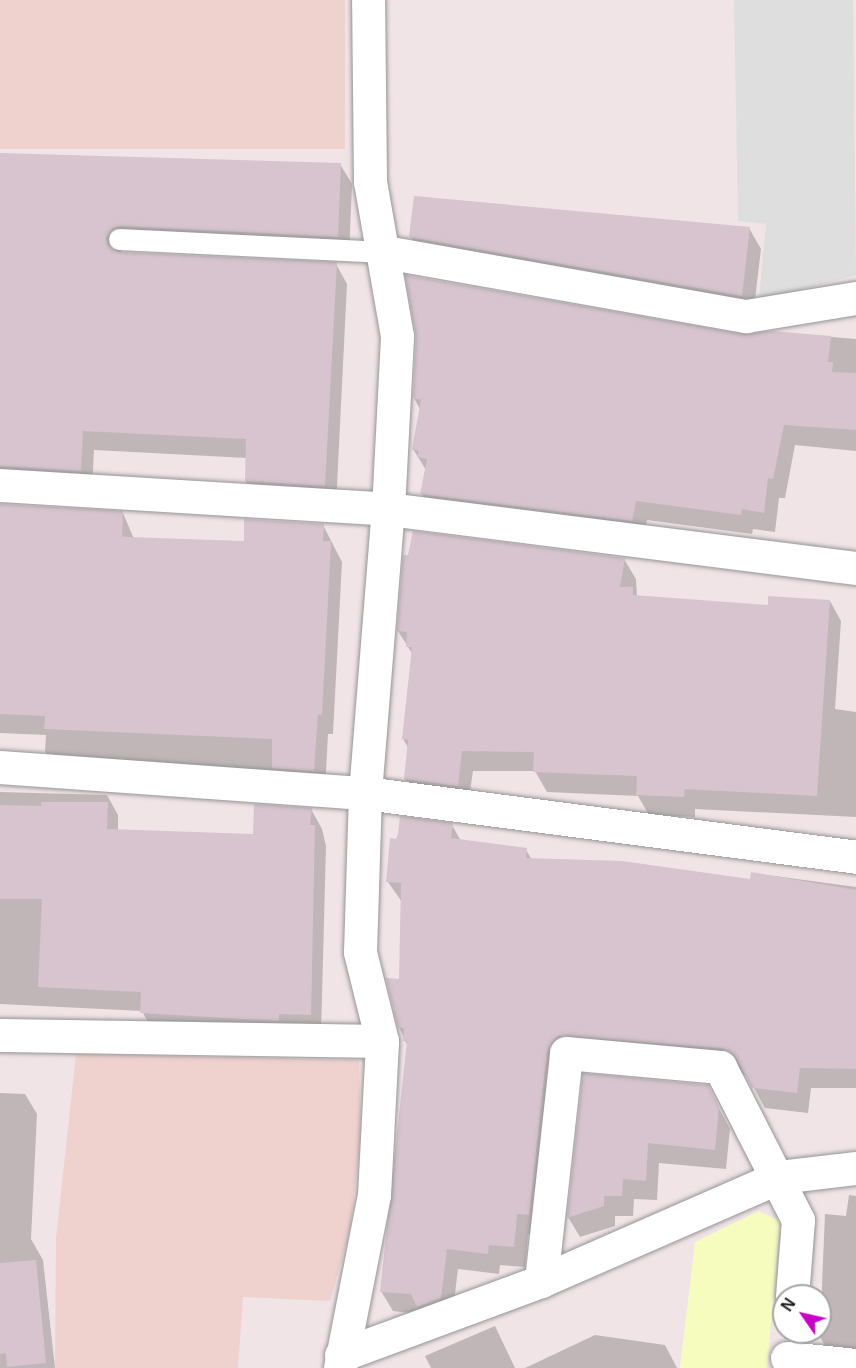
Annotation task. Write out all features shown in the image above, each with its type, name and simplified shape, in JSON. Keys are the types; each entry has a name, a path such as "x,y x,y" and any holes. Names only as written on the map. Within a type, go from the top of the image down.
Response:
{"street":[{"path":"340,1361 374,1194 382,1041 360,952 365,793 388,509 397,336 385,252 370,182 368,0"},
{"path":"385,252 746,316 856,298"},
{"path":"0,485 388,509 856,568"},
{"path":"0,767 365,793 856,856"},
{"path":"0,1035 382,1041"},
{"path":"541,1281 566,1053 720,1067 779,1177 798,1220 793,1284"},
{"path":"340,1361 541,1281 779,1177 856,1168"},
{"path":"787,1353 856,1365"}],"lane":[{"path":"118,239 385,252"}],"shaded area":[{"path":"0,0 345,0 345,149 0,149"},
{"path":"734,0 853,0 856,275 759,301 766,224 738,221"},
{"path":"76,1054 359,1060 361,1132 350,1231 330,1301 243,1297 238,1368 55,1368 56,1239"}],"green space":[{"path":"759,1211 780,1221 774,1284 772,1284 767,1368 680,1368 695,1242"}],"building":[{"path":"0,153 341,163 338,237 120,226 113,228 106,238 108,245 118,252 337,262 325,486 245,481 246,439 83,431 81,471 0,466"},
{"path":"414,196 750,227 742,296 409,237"},
{"path":"405,275 743,334 772,331 831,336 828,362 833,362 832,372 856,373 856,430 784,425 773,479 768,478 764,513 742,509 741,515 636,501 632,521 420,494 427,459 417,457 419,451 412,449 421,400 413,398 416,337"},
{"path":"0,504 123,511 122,536 128,537 244,541 244,519 324,524 323,541 331,541 322,715 318,714 314,771 272,768 272,739 44,729 45,716 0,714"},
{"path":"413,531 625,558 620,587 633,587 633,595 768,605 768,596 830,600 817,796 685,789 684,797 636,795 637,776 533,772 534,752 462,751 458,786 404,779 408,740 402,739 412,647 406,647 407,632 397,631 403,555 408,555"},
{"path":"41,802 108,802 107,829 253,834 254,804 312,808 310,825 315,825 311,1015 279,1014 279,1021 140,1013 141,992 38,987 42,899 0,899 0,805 41,806"},
{"path":"400,816 453,823 451,838 527,848 526,858 622,861 750,879 751,872 856,890 856,1069 800,1068 797,1093 752,1088 736,1058 722,1048 558,1036 547,1051 529,1215 517,1214 514,1247 489,1245 488,1254 447,1249 441,1298 417,1307 411,1294 380,1292 407,1041 403,1041 404,1028 398,1027 386,978 399,979 401,883 386,882 390,838 396,839"},
{"path":"583,1073 708,1085 719,1107 715,1150 648,1143 646,1181 623,1179 622,1196 604,1196 604,1206 567,1218"},
{"path":"36,1260 46,1363 7,1367 6,1353 0,1354 0,1263"}]}
